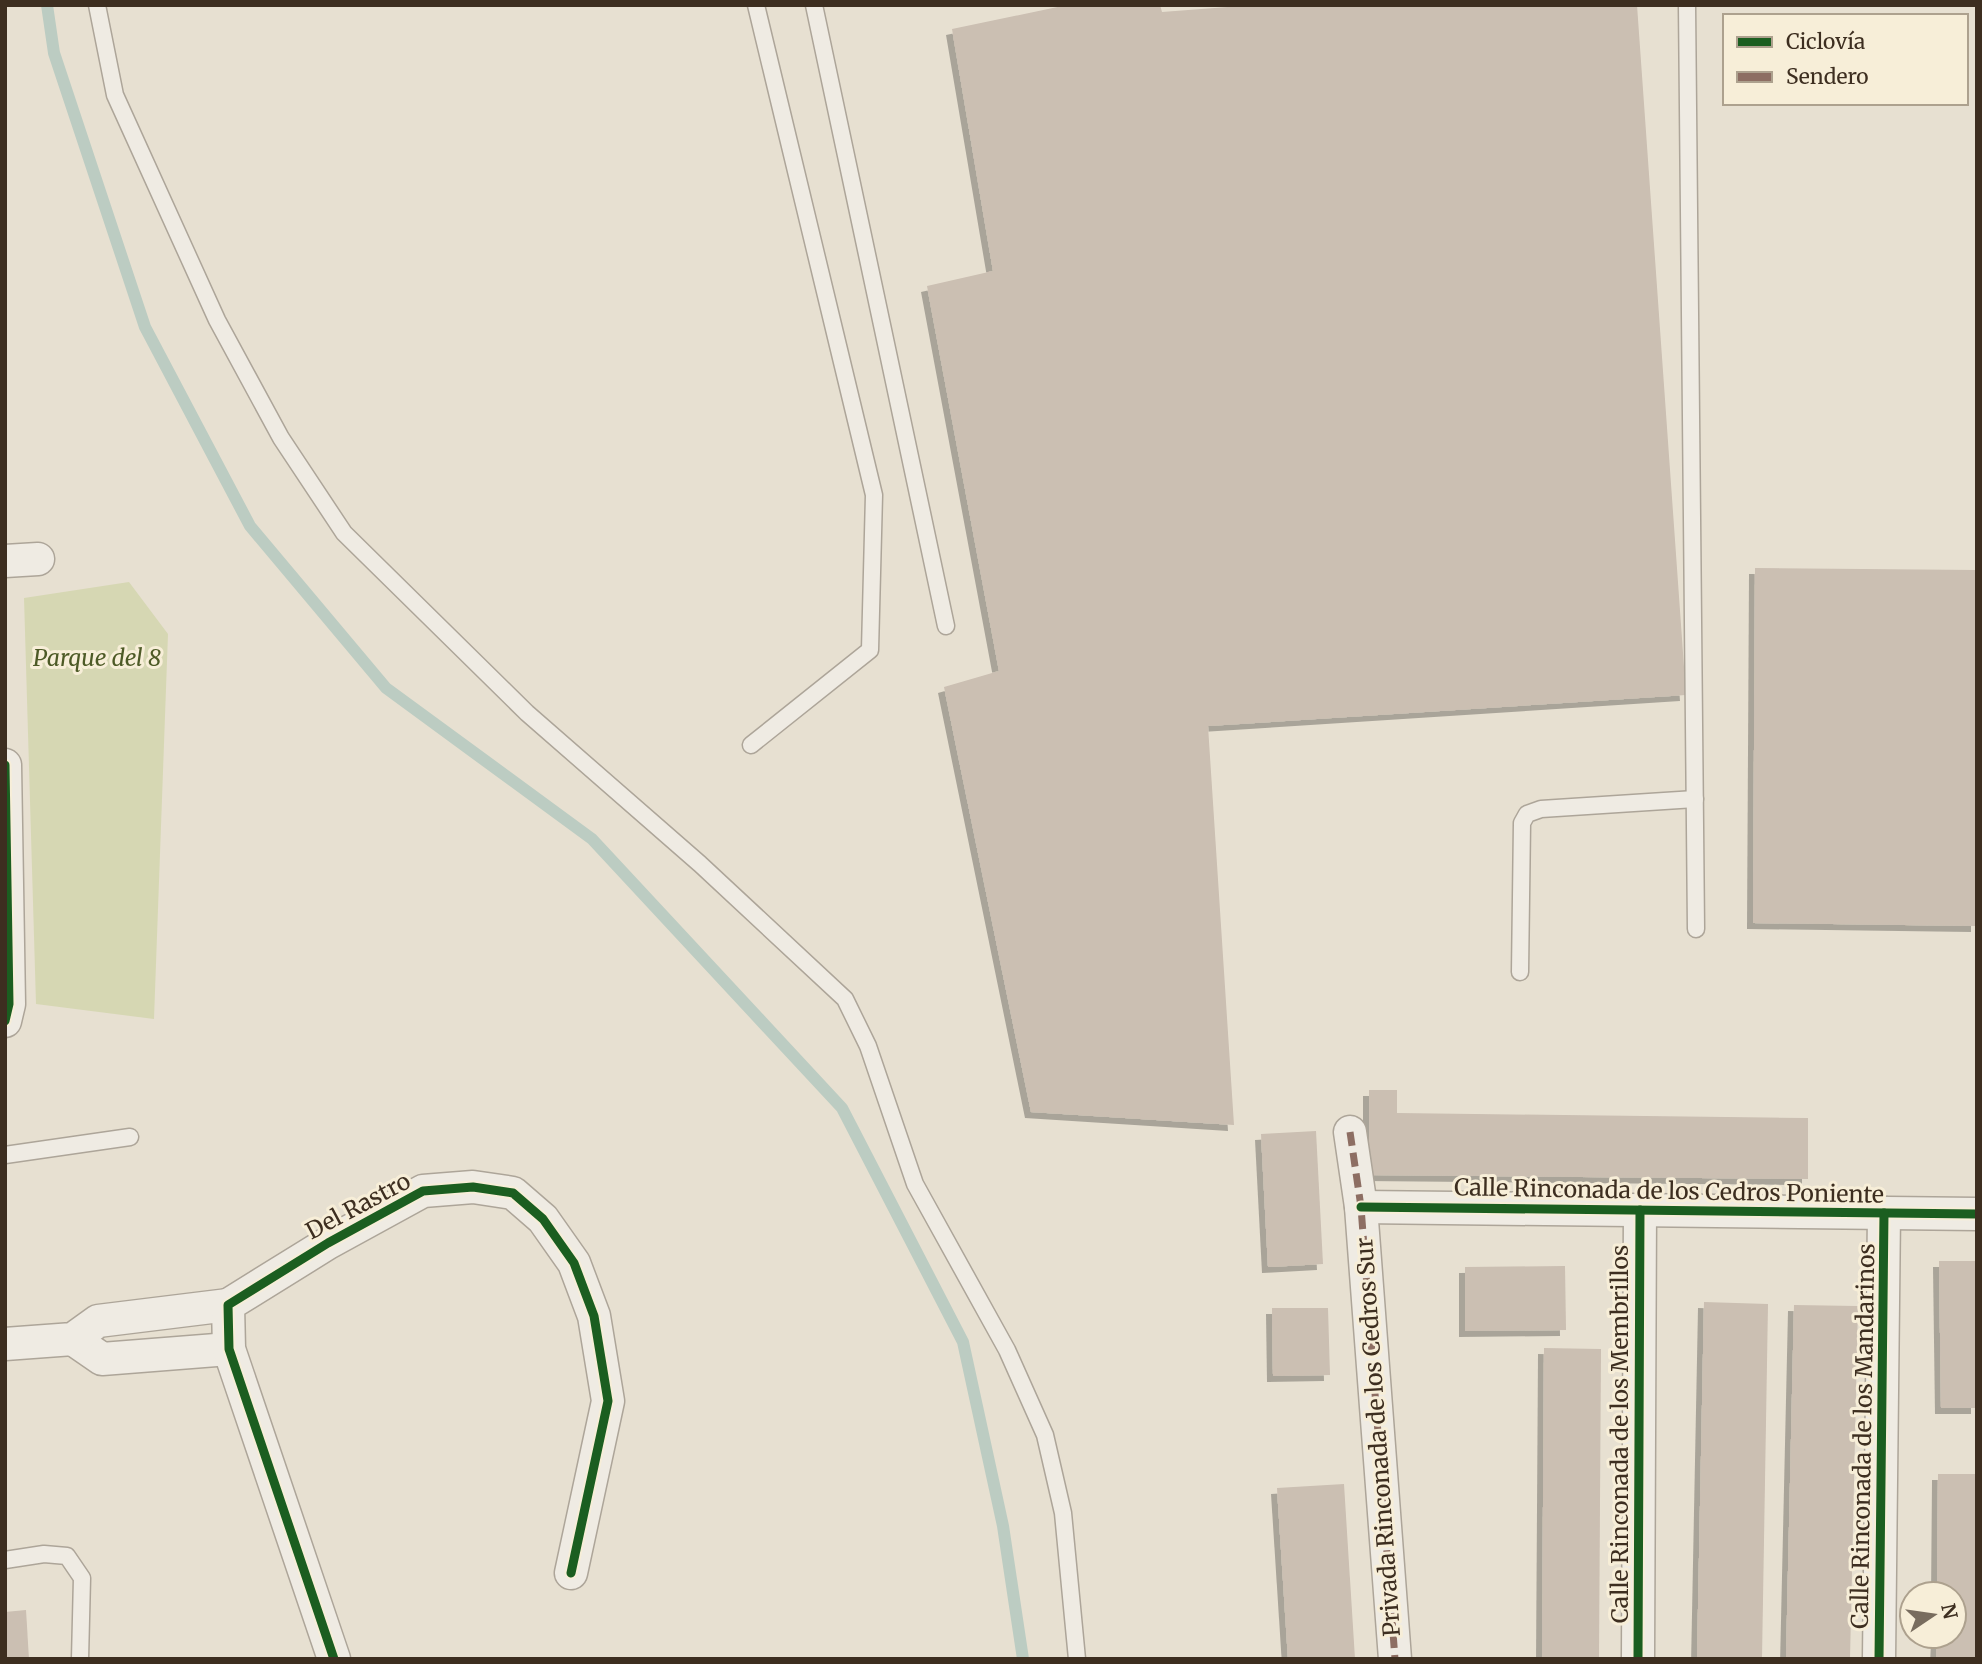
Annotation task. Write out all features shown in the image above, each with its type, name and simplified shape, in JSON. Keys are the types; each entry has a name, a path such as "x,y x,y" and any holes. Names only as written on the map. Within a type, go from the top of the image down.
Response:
{"street":[{"path":"5,561 38,559"},
{"path":"5,765 9,1004 5,1021"},
{"name":"Privada Rinconada de los Cedros Sur","path":"1350,1132 1361,1207 1395,1659"},
{"name":"Del Rastro","path":"228,1329 328,1242 423,1191 473,1187 513,1193 543,1219 574,1264 594,1316 608,1401 571,1573"},
{"name":"Calle Rinconada de los Cedros Poniente","path":"1361,1207 1977,1214"},
{"name":"Calle Rinconada de los Membrillos","path":"1638,1659 1640,1210"},
{"name":"Calle Rinconada de los Mandarinos","path":"1879,1659 1884,1213"},
{"path":"5,1344 73,1339 99,1321 228,1329"},
{"path":"73,1339 102,1359 228,1329"},
{"path":"228,1329 334,1659"}],"lane":[{"path":"97,5 115,95 217,320 281,438 344,533 413,604 527,713 700,864 845,999 868,1046 915,1184 1007,1350 1045,1435 1063,1513 1077,1659"},
{"path":"751,745 870,650 874,495 756,5"},
{"path":"814,5 946,626"},
{"path":"1687,5 1696,929"},
{"path":"1520,972 1522,823 1527,814 1541,810 1695,799"},
{"path":"5,1155 130,1137"},
{"path":"5,1560 44,1554 68,1556 82,1578 80,1659"}],"green space":[{"name":"Parque del 8","path":"129,582 168,634 154,1019 36,1004 24,598"}],"building":[{"path":"1067,5 1160,5 1162,12 1254,5 1637,5 1686,695 1208,726 1234,1125 1031,1112 944,687 999,671 927,286 993,271 952,29"},
{"path":"1755,568 1977,570 1977,926 1753,923"},
{"path":"1369,1090 1397,1090 1397,1113 1808,1118 1808,1179 1369,1175"},
{"path":"1316,1131 1323,1264 1268,1267 1261,1134"},
{"path":"1939,1261 1977,1261 1977,1408 1941,1408"},
{"path":"1565,1266 1566,1330 1465,1331 1465,1267"},
{"path":"1704,1302 1768,1304 1762,1659 1697,1659"},
{"path":"1794,1305 1858,1306 1850,1659 1786,1659"},
{"path":"1272,1308 1328,1308 1330,1375 1273,1376"},
{"path":"1544,1348 1601,1349 1599,1659 1542,1659"},
{"path":"1938,1474 1977,1474 1977,1659 1936,1659 1936,1650 1968,1650 1968,1580 1937,1580"},
{"path":"1344,1484 1355,1659 1288,1659 1277,1488"},
{"path":"26,1610 29,1659 5,1659 5,1612"}],"waterway":[{"path":"47,5 54,53 145,327 250,526 386,688 592,839 842,1108 963,1342 1003,1526 1023,1659"}],"marked path":[{"path":"1350,1132 1361,1207 1395,1659"}],"cycle path":[{"path":"5,765 9,1004 5,1021"},
{"path":"334,1659 229,1349 228,1305 328,1243 423,1191 473,1187 513,1193 543,1219 574,1263 594,1316 608,1401 571,1573"},
{"path":"1361,1207 1977,1214"},
{"path":"1638,1659 1640,1210"},
{"path":"1879,1659 1884,1213"}]}
